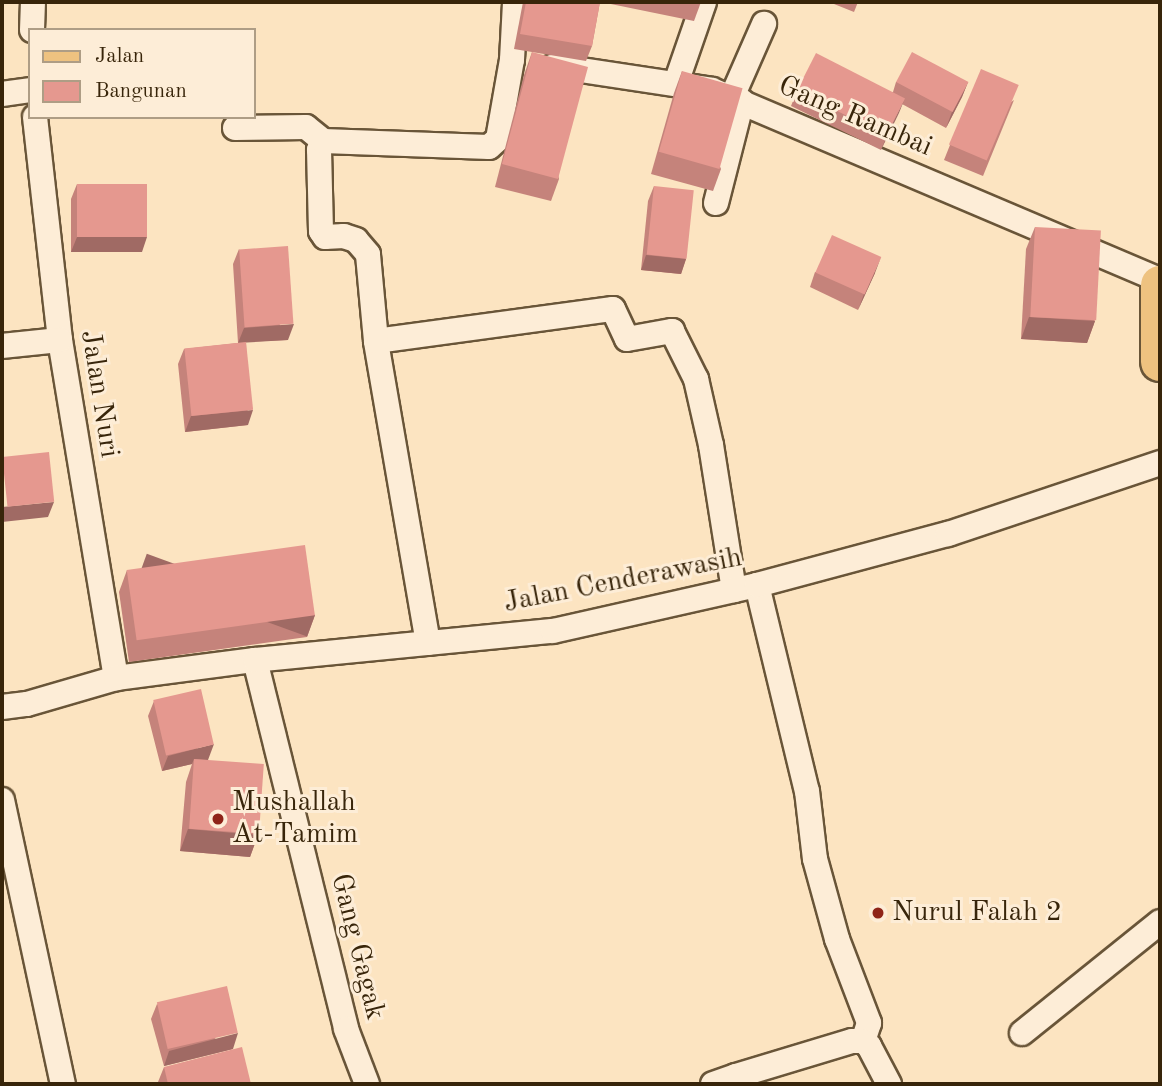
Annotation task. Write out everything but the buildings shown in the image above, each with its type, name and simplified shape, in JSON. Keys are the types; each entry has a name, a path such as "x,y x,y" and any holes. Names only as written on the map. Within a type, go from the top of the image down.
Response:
{"main road":[{"path":"1160,285 1160,362"}],"street":[{"path":"32,28 33,2"},
{"path":"235,128 306,127 323,141 489,147 498,139 512,60 515,2"},
{"path":"676,83 704,2"},
{"path":"716,203 737,99 764,24"},
{"name":"Gang Rambai","path":"512,60 676,83 737,99 1160,280"},
{"path":"2,94 28,90"},
{"name":"Jalan Nuri","path":"34,119 60,340 116,678"},
{"path":"323,141 319,150 321,231 325,237 344,236 356,240 368,254 376,341 428,643"},
{"path":"376,341 612,309 627,339 672,331 696,379 746,587 807,791 815,859 837,939 869,1023 863,1041"},
{"path":"2,346 60,340"},
{"name":"Jalan Cenderawasih","path":"2,707 27,704 116,678 255,660 553,631 746,587 948,534 1160,463"},
{"name":"Gang Gagak","path":"255,660 346,1029 367,1084"},
{"path":"2,800 64,1084"},
{"path":"1022,1033 1160,922"},
{"path":"729,1081 852,1041 863,1041 869,1046 889,1084"}],"place":[{"name":"Mushallah At-Tamim","path":"218,819"},
{"name":"Nurul Falah 2","path":"878,913"}]}
